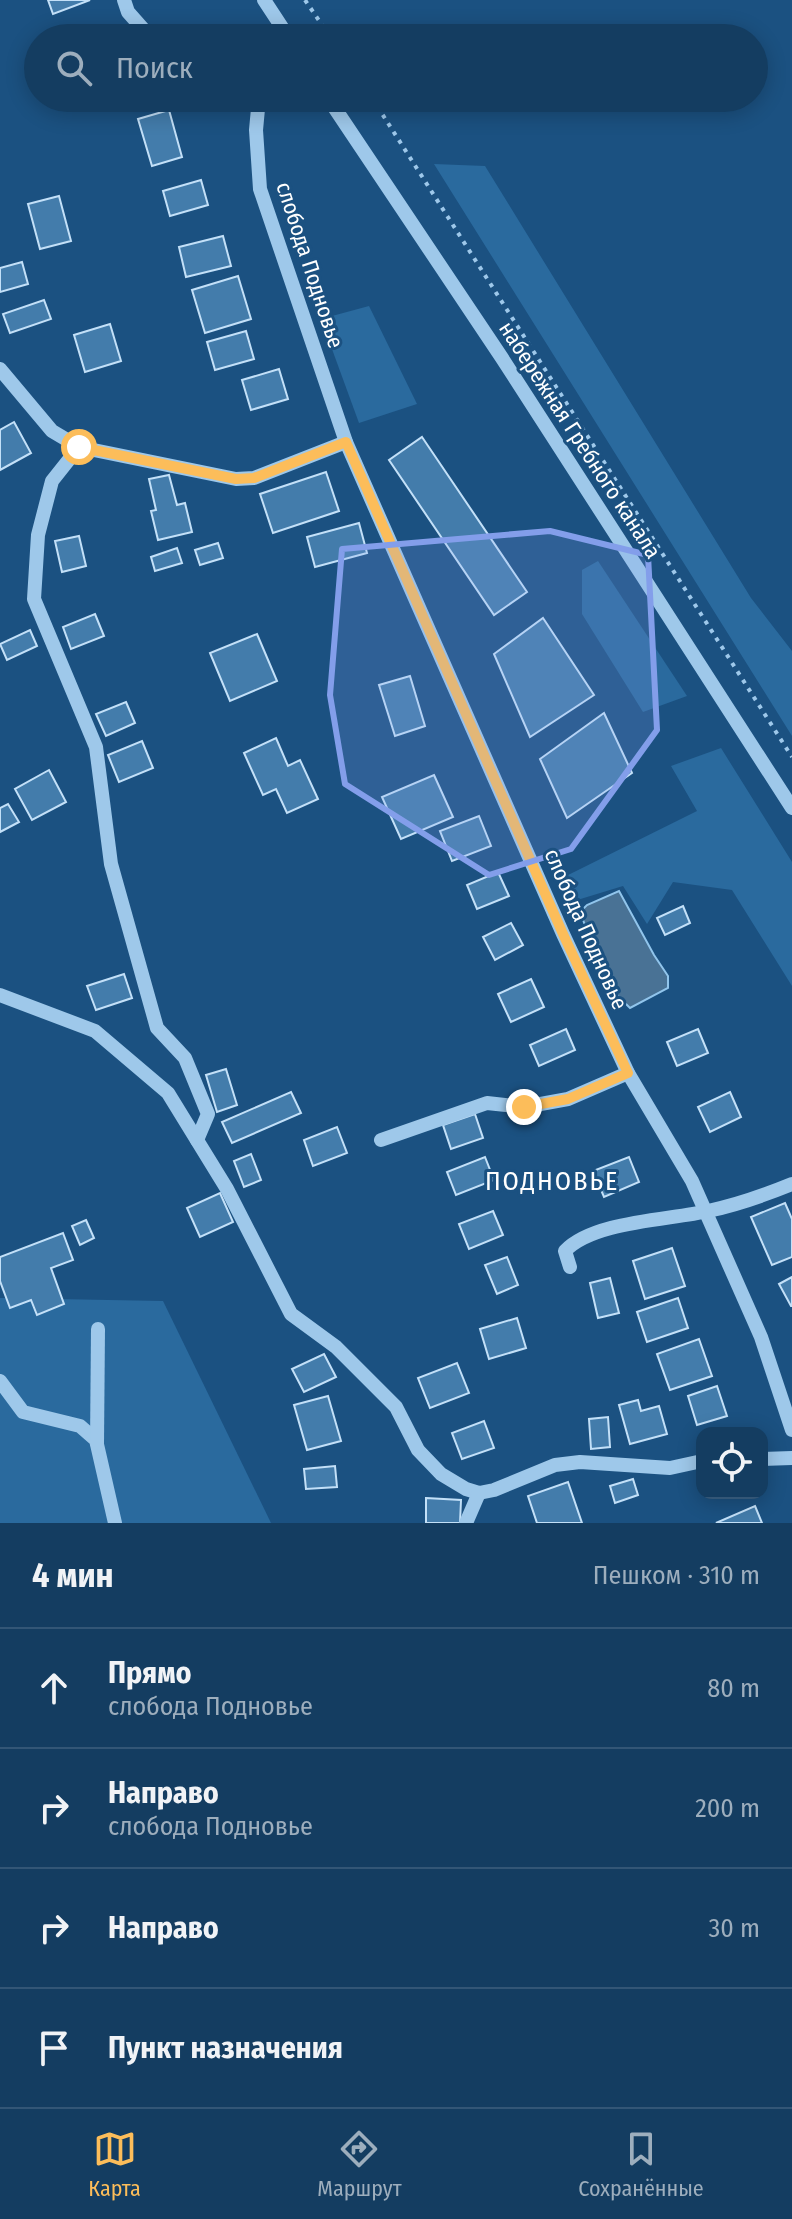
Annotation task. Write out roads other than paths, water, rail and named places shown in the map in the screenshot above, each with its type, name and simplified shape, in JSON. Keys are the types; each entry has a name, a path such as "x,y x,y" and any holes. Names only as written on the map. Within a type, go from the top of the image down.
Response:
{"street":[{"path":"124,0 128,12 139,24"},
{"path":"264,0 279,24"},
{"name":"слобода Подновье","path":"258,112 260,189 346,442 563,934 628,1073 692,1181 706,1212 761,1337 792,1430"},
{"name":"набережная Гребного канала","path":"337,112 502,358 792,808"},
{"path":"0,369 52,431 79,447 236,479 254,478 346,442"},
{"path":"79,447 52,481 38,535 34,599 96,747 111,864 157,1028 185,1058 208,1114 197,1140"},
{"path":"0,995 95,1031 168,1093 227,1189 291,1314 336,1347 396,1407 418,1450 441,1474 479,1493 555,1465 580,1462 670,1468 696,1462"},
{"path":"381,1140 487,1103 524,1107 568,1099 628,1073"},
{"path":"570,1267 565,1251 575,1241 647,1219 706,1212 792,1184"},
{"path":"98,1329 97,1443 115,1523"},
{"path":"0,1381 23,1412 80,1426 97,1443"},
{"path":"768,1459 792,1458"},
{"path":"466,1523 479,1493"}],"district":[{"name":"ПОДНОВЬЕ","path":"552,1181"}]}
